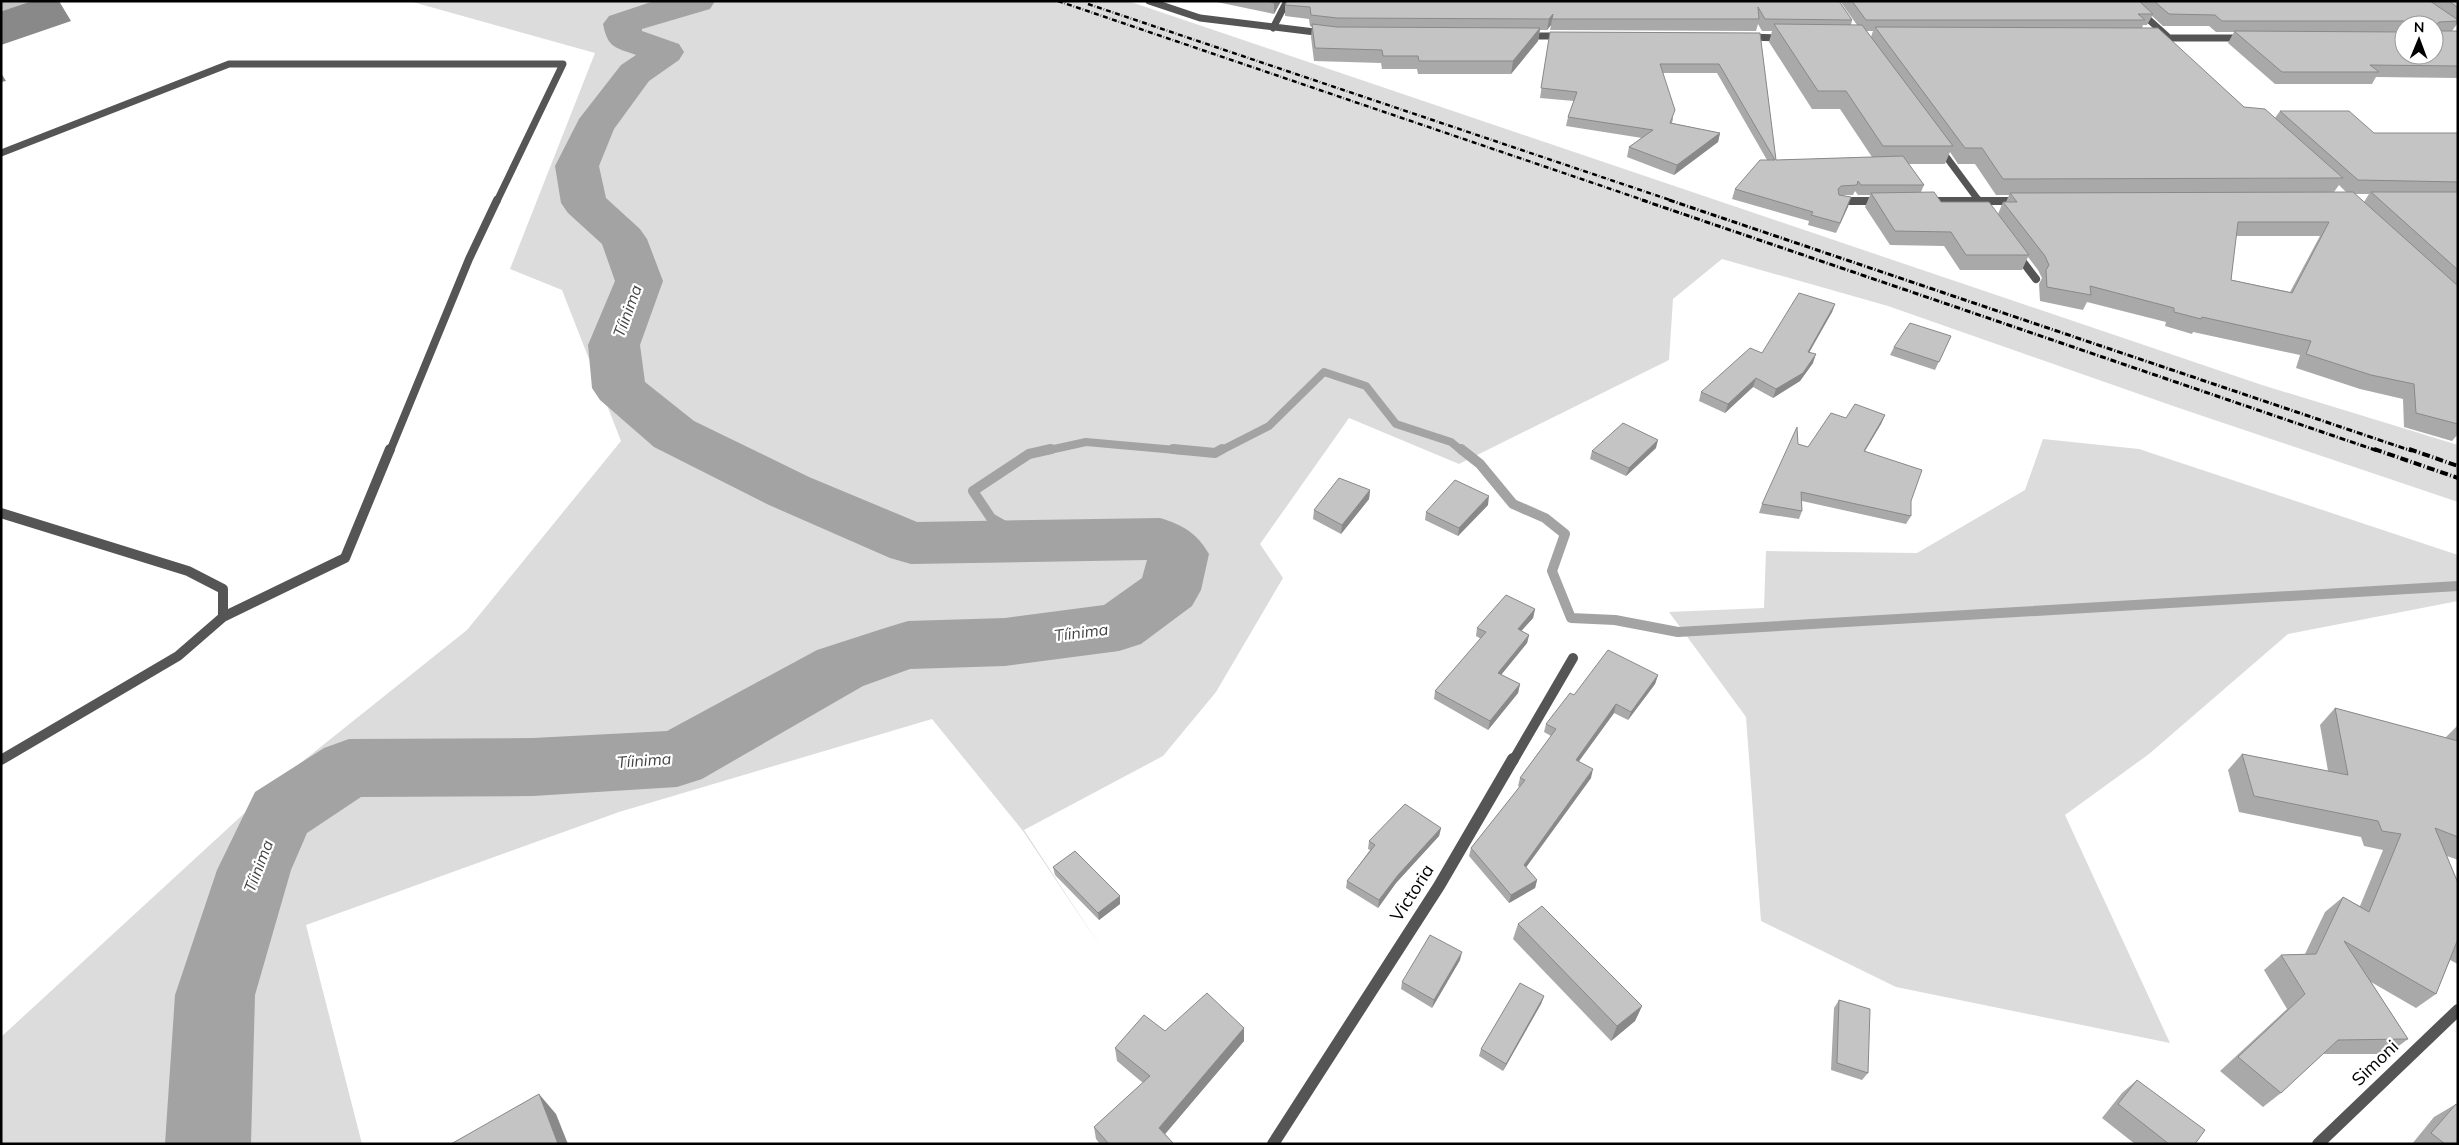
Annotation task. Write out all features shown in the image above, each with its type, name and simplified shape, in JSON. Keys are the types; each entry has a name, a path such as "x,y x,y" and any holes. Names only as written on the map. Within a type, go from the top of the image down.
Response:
{"street":[{"path":"1149,1 1200,18 1327,34"},
{"path":"1273,28 1287,1"},
{"path":"2128,1 2179,48"},
{"path":"1523,36 1572,36"},
{"path":"1741,37 1791,38"},
{"path":"2151,38 2247,38"},
{"path":"1,153 229,64 563,64 469,259 346,558 223,617 178,656 1,760"},
{"path":"1934,139 1985,209"},
{"path":"1840,202 1890,201"},
{"path":"1920,201 2029,201"},
{"path":"2013,248 2036,279"},
{"path":"1,513 188,571 223,589 223,617"},
{"name":"Victoria","path":"1273,1144 1439,886 1574,658"},
{"name":"Simoni","path":"2318,1144 2458,1010"}],"shaded area":[{"path":"409,1 1128,1 2262,385 2458,445 2458,502 2176,407 1888,306 1722,259 1673,299 1669,360 1459,464 1349,418 1260,544 1283,578 1216,692 1163,756 1024,830 1102,949 1023,831 932,719 619,812 306,925 362,1144 1,1144 1,1037 288,773 467,630 621,441 562,290 510,269 595,53"},
{"path":"2043,439 2139,449 2458,555 2458,601 2288,634 2149,754 2065,815 2170,1043 1896,987 1761,921 1746,717 1669,612 1764,608 1766,551 1917,553 2025,490"}],"building":[{"path":"1,1 34,1 1,12"},
{"path":"1287,1 1839,1 1852,20 1765,19 1758,7 1759,19 1552,19 1553,14 1549,19 1337,18 1311,15 1310,7 1285,5"},
{"path":"1852,1 2139,1 2153,14 2138,14 2145,20 1866,20"},
{"path":"2154,1 2430,1 2458,21 2444,22 2444,15 2394,15 2394,21 2222,21 2215,15 2169,14"},
{"path":"2449,1 2458,1 2458,8"},
{"path":"1312,24 1337,27 1540,28 1513,61 1419,61 1418,56 1383,56 1382,50 1315,48"},
{"path":"1774,24 1862,25 1953,146 1883,146 1846,91 1818,91"},
{"path":"1875,27 2158,28 2244,107 2265,109 2343,178 2003,179 1982,148 1965,148"},
{"path":"2234,31 2394,32 2394,65 2444,65 2444,31 2458,31 2458,66 2370,65 2379,72 2282,72"},
{"path":"1550,32 1760,33 1776,160 1903,156 1924,185 1861,185 1858,181 1857,185 1841,186 1838,189 1839,195 1851,197 1840,223 1811,215 1813,212 1735,189 1760,160 1775,160 1719,64 1660,64 1675,110 1670,123 1720,133 1677,165 1629,147 1653,130 1568,117 1577,92 1541,88"},
{"path":"2280,111 2349,111 2374,133 2458,133 2458,182 2358,180"},
{"path":"1934,192 1941,202 1989,202 2029,255 1966,255 1951,232 1895,231 1871,193"},
{"path":"2353,192 2458,286 2458,424 2416,413 2414,384 2371,375 2306,354 2311,341 2202,317 2201,319 2174,312 2174,308 2090,286 2091,295 2047,287 2046,270 2049,265 2045,256 2003,202 2017,202 2010,193","holes":["2238,222 2329,222 2292,293 2231,280"]},
{"path":"2371,192 2458,192 2458,270"},
{"path":"1799,293 1835,304 1808,352 1816,354 1803,373 1776,389 1756,378 1728,404 1701,392 1750,348 1762,353"},
{"path":"1910,323 1951,336 1939,362 1894,347"},
{"path":"1855,404 1885,415 1864,451 1922,470 1911,501 1911,516 1801,492 1802,511 1762,504 1797,427 1798,444 1808,447 1831,413 1846,418"},
{"path":"1623,423 1658,440 1629,468 1592,451"},
{"path":"1339,478 1370,490 1342,525 1314,510"},
{"path":"1455,480 1489,496 1459,528 1426,512"},
{"path":"1506,595 1535,609 1518,629 1529,635 1498,673 1520,684 1490,721 1435,691 1486,632 1477,628"},
{"path":"1608,650 1658,675 1631,712 1616,704 1576,760 1593,769 1524,865 1537,880 1511,895 1471,848 1525,780 1520,778 1556,729 1546,724 1570,693 1574,695"},
{"path":"2335,708 2458,741 2458,837 2435,828 2458,883 2458,939 2436,994 2344,941 2408,1039 2338,1040 2281,1093 2238,1057 2305,994 2281,955 2316,954 2343,897 2369,912 2401,834 2382,831 2378,821 2254,796 2242,754 2348,775"},
{"path":"1405,804 1441,828 1398,875 1379,900 1347,881 1375,845 1369,841"},
{"path":"1075,851 1120,896 1098,913 1053,867"},
{"path":"1542,906 1642,1006 1617,1026 1518,924"},
{"path":"1430,935 1462,952 1434,1000 1402,982"},
{"path":"1520,983 1544,996 1506,1064 1481,1049"},
{"path":"1207,993 1244,1028 1159,1128 1174,1144 1109,1144 1094,1127 1150,1076 1115,1048 1144,1015 1165,1031"},
{"path":"1839,1000 1870,1009 1868,1073 1837,1063"},
{"path":"2137,1080 2205,1130 2195,1144 2169,1144 2118,1104"},
{"path":"539,1094 558,1144 451,1144"},
{"path":"2456,1104 2458,1105 2458,1144 2445,1144 2431,1133"}],"waterway":[{"name":"Tíinima","path":"208,1144 215,995 254,870 280,813 349,768 533,767 677,759 840,668 908,645 1005,642 1119,627 1170,590 1179,554 1160,539 911,543 789,491 674,434 619,388 614,345 639,281 624,239 584,203 577,166 594,128 635,73 665,52 625,38 622,24 648,14 697,1"},
{"path":"1220,451 1269,426 1324,372 1366,386 1396,424 1451,442 1462,451"},
{"path":"1045,451 1086,442 1187,451"},
{"path":"1030,541 991,518 973,491 1029,454 1051,449"},
{"path":"1173,449 1215,453 1222,449"},
{"path":"1461,449 1480,464 1513,504 1545,518 1565,534 1552,571 1571,618 1615,620 1678,632 2458,586"}],"railway":[{"path":"1058,1 1646,201"},
{"path":"1088,4 1673,201"},
{"path":"1642,200 2378,451"},
{"path":"1669,200 2412,451"},
{"path":"2374,449 2458,478"},
{"path":"2409,449 2458,466"}]}
